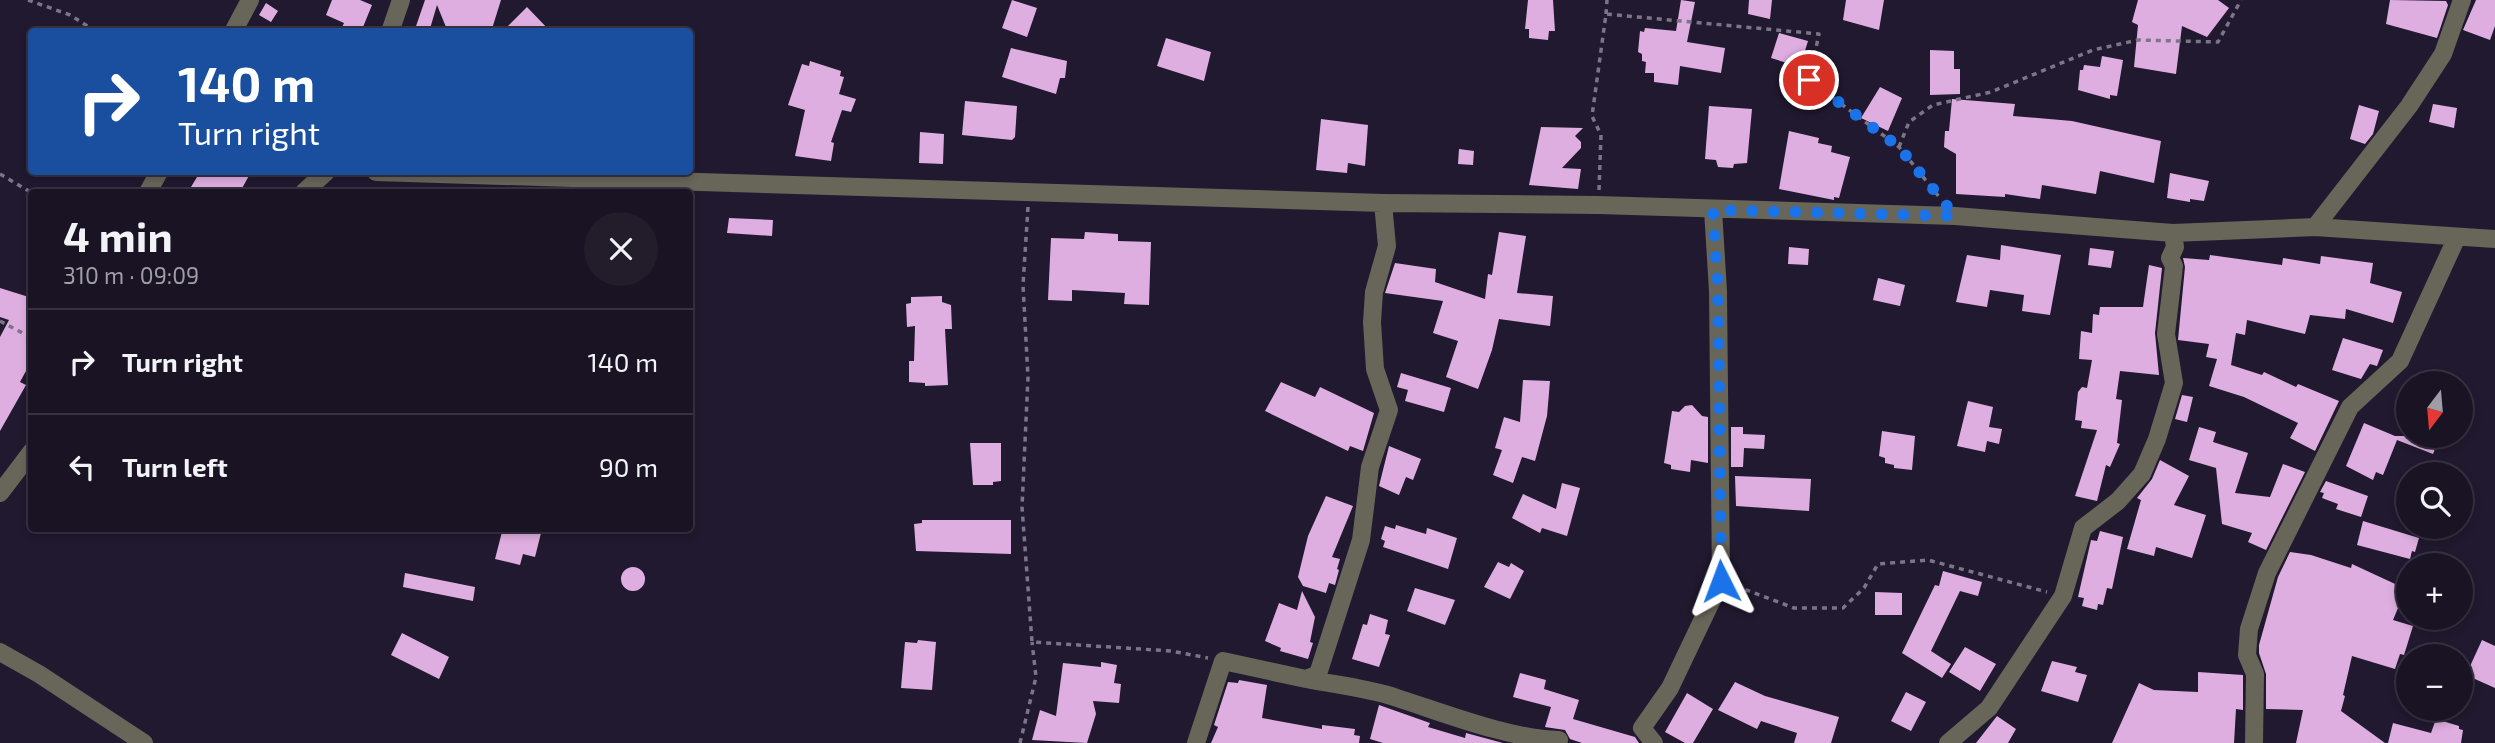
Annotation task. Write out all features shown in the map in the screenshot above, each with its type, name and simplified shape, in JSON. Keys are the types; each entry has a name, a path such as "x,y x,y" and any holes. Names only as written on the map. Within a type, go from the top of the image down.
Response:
{"street":[{"path":"235,28 250,0"},
{"path":"391,28 401,0"},
{"path":"2315,227 2409,106 2443,54 2462,0"},
{"path":"307,189 323,175"},
{"path":"479,175 1383,204 1598,205 1955,216 2173,233 2315,227 2456,239 2495,239"},
{"path":"1306,679 1318,674 1345,597 1361,540 1370,467 1389,410 1375,369 1372,322 1374,292 1387,246 1383,204"},
{"path":"1654,743 1642,728 1670,688 1721,581 1718,291 1713,210"},
{"path":"1948,743 1989,708 2063,596 2083,528 2118,501 2142,474 2157,439 2174,383 2166,334 2174,266 2170,258 2175,247 2173,233"},
{"path":"2254,743 2255,674 2247,655 2249,629 2267,573 2350,407 2400,361 2456,239"},
{"path":"0,493 28,456"},
{"path":"0,652 40,674 144,743"},
{"path":"1195,743 1223,661 1394,696 1443,715 1530,737 1559,740"}],"path":[{"path":"28,0 70,15 91,28"},
{"path":"1598,205 1601,135 1592,116 1607,0"},
{"path":"1899,147 1909,122 1933,105 1991,92 2093,50 2137,40 2218,42 2241,0"},
{"path":"1606,14 1819,34 1809,80 1899,147 1955,216"},
{"path":"0,174 28,191"},
{"path":"1020,743 1036,677 1022,507 1028,377 1023,285 1029,191"},
{"path":"0,321 28,336"},
{"path":"1721,581 1794,608 1843,608 1864,588 1878,564 1928,560 2063,596"},
{"path":"1032,642 1171,651 1223,661"}],"building":[{"path":"332,0 360,0 372,5 363,28 342,28 344,23 326,15"},
{"path":"425,0 501,0 492,28 446,28 437,5 430,28 415,28"},
{"path":"1012,0 1037,8 1027,37 1002,28"},
{"path":"1528,0 1553,0 1555,31 1549,31 1548,40 1529,38 1529,29 1525,29"},
{"path":"1681,0 1695,2 1687,42 1725,48 1721,73 1680,66 1678,85 1654,82 1654,73 1645,73 1646,62 1642,61 1642,54 1638,52 1640,31 1644,32 1645,28 1676,31"},
{"path":"1749,0 1772,0 1770,19 1748,14"},
{"path":"1846,0 1884,0 1879,30 1843,20"},
{"path":"2138,0 2218,0 2229,8 2207,37 2182,26 2176,74 2134,67 2138,25 2132,22"},
{"path":"2390,0 2446,1 2448,5 2437,38 2386,24"},
{"path":"2476,0 2495,0 2495,26 2490,40 2463,30"},
{"path":"266,3 278,11 271,22 259,15"},
{"path":"527,7 547,28 506,28"},
{"path":"1779,33 1808,41 1800,67 1771,58"},
{"path":"1166,38 1211,52 1204,81 1157,66"},
{"path":"1011,48 1067,61 1065,78 1060,78 1056,94 1002,77"},
{"path":"1930,50 1954,51 1954,69 1960,69 1960,94 1930,95"},
{"path":"2102,56 2123,60 2117,96 2110,95 2110,99 2078,90 2080,70 2083,70 2084,65 2100,67"},
{"path":"810,61 841,71 840,76 844,77 839,94 856,99 851,112 842,110 831,142 834,143 831,161 795,156 805,110 788,105 802,64 809,66"},
{"path":"1880,87 1902,98 1888,131 1861,118"},
{"path":"1952,99 2015,104 2013,116 2072,121 2161,141 2154,183 2100,171 2096,194 2042,185 2040,199 2005,194 2005,197 1956,194 1956,154 1944,147 1945,131 1949,131"},
{"path":"965,101 1017,106 1015,137 1012,140 962,135"},
{"path":"2433,104 2457,108 2454,128 2429,122"},
{"path":"2359,105 2379,111 2373,134 2365,144 2350,139"},
{"path":"1709,106 1752,109 1747,163 1734,164 1733,168 1718,167 1716,160 1705,159"},
{"path":"1321,119 1368,125 1365,166 1348,163 1347,173 1316,170"},
{"path":"1541,127 1583,128 1575,136 1581,142 1581,148 1562,168 1581,169 1578,189 1529,185"},
{"path":"1789,131 1819,138 1818,143 1832,146 1831,152 1850,157 1839,198 1834,197 1834,200 1779,189"},
{"path":"920,132 944,134 943,164 919,163"},
{"path":"1459,149 1474,151 1473,165 1458,164"},
{"path":"2170,173 2209,181 2204,201 2190,199 2190,202 2167,198"},
{"path":"198,175 249,175 242,189 190,189"},
{"path":"729,218 773,220 772,236 727,233"},
{"path":"1085,232 1118,234 1118,241 1151,242 1149,305 1124,304 1125,293 1072,290 1072,301 1048,300 1051,238 1084,239"},
{"path":"1499,232 1526,236 1517,293 1553,296 1550,326 1499,319 1492,350 1478,389 1446,377 1458,341 1433,333 1443,301 1385,293 1395,263 1436,269 1435,282 1485,299 1488,274 1492,275"},
{"path":"2001,245 2061,255 2050,315 2022,311 2024,295 1990,290 1987,307 1956,302 1967,255 2000,260"},
{"path":"1789,247 1809,249 1808,265 1788,264"},
{"path":"2090,248 2114,251 2111,268 2088,265"},
{"path":"2210,255 2282,265 2283,258 2320,264 2321,256 2373,263 2370,283 2402,292 2393,323 2346,309 2345,319 2310,315 2305,334 2247,320 2245,335 2236,333 2231,365 2262,375 2264,372 2296,387 2298,384 2339,401 2315,451 2290,438 2298,423 2244,397 2209,386 2217,359 2206,357 2209,344 2178,340 2185,267 2183,258 2209,260"},
{"path":"2149,265 2162,268 2155,333 2159,375 2120,371 2116,399 2122,400 2117,443 2120,444 2110,467 2106,465 2097,501 2075,496 2097,430 2081,428 2082,421 2075,420 2078,392 2082,387 2087,388 2092,360 2079,359 2081,331 2092,333 2093,314 2099,315 2100,307 2143,307"},
{"path":"1878,278 1905,285 1900,306 1873,300"},
{"path":"0,288 28,297 28,367 20,382 26,385 0,431 0,337 9,320 0,317"},
{"path":"942,296 942,302 951,305 952,329 945,329 948,385 925,386 925,383 909,382 909,361 914,361 915,326 907,327 906,304 911,303 911,297"},
{"path":"2343,338 2383,350 2377,366 2370,364 2361,379 2332,370"},
{"path":"1401,373 1451,388 1444,412 1405,401 1408,390 1397,387"},
{"path":"1523,380 1550,381 1547,416 1535,461 1522,457 1513,483 1493,475 1502,450 1495,448 1504,417 1520,422"},
{"path":"1281,382 1315,397 1320,387 1374,413 1363,451 1350,446 1348,451 1265,411"},
{"path":"2182,395 2193,397 2187,422 2175,419"},
{"path":"1968,401 1993,407 1989,427 2002,429 1999,444 1987,441 1985,452 1957,446"},
{"path":"1692,405 1702,416 1708,417 1708,463 1691,460 1690,472 1671,469 1671,465 1664,463 1672,411 1679,412 1685,406"},
{"path":"2364,423 2396,436 2383,475 2376,472 2373,480 2346,466"},
{"path":"1731,427 1743,427 1743,434 1765,435 1764,449 1744,448 1743,467 1731,467"},
{"path":"2199,427 2216,432 2213,442 2248,453 2235,493 2270,497 2283,464 2305,472 2266,550 2248,542 2252,533 2222,524 2216,468 2189,460"},
{"path":"1882,431 1915,436 1912,470 1894,468 1894,465 1885,463 1885,458 1879,456"},
{"path":"970,443 1001,443 1001,481 993,482 993,485 973,485"},
{"path":"1389,446 1421,459 1413,480 1406,477 1399,495 1379,486"},
{"path":"2418,448 2435,448 2433,454"},
{"path":"2160,460 2189,476 2174,505 2206,515 2192,558 2156,547 2154,556 2127,549 2141,500 2137,498 2152,479"},
{"path":"1735,476 1811,479 1809,511 1736,506"},
{"path":"2326,481 2368,496 2361,517 2336,509 2338,504 2322,498 2324,493 2320,492"},
{"path":"1562,483 1580,488 1567,536 1542,528 1540,533 1512,518 1523,494 1556,509"},
{"path":"1326,496 1353,506 1332,557 1340,559 1335,585 1329,583 1326,593 1303,586 1298,577 1308,536"},
{"path":"922,520 1011,520 1011,554 916,551 914,524 922,523"},
{"path":"2363,521 2396,531 2396,539 2419,539 2415,552 2396,553 2396,555 2357,545"},
{"path":"1396,525 1426,534 1427,528 1457,538 1448,569 1383,547 1385,541 1381,539 1385,526 1395,529"},
{"path":"2100,531 2123,537 2112,589 2107,588 2103,605 2098,604 2097,610 2082,606 2084,598 2078,597 2091,540 2097,541"},
{"path":"502,532 541,533 535,557 523,554 520,565 495,559"},
{"path":"2290,552 2311,555 2351,568 2352,564 2396,584 2396,613 2393,620 2396,621 2396,630 2412,630 2407,644 2396,644 2395,669 2352,656 2341,711 2385,743 2296,743 2303,710 2266,709 2266,674 2259,645 2278,577"},
{"path":"1498,562 1509,567 1511,563 1524,571 1510,599 1484,587"},
{"path":"633,567 642,570 645,579 642,588 633,591 624,588 621,579 624,570"},
{"path":"1943,571 1982,582 1978,596 1960,591 1931,651 1951,664 1942,678 1902,653 1935,585 1939,586"},
{"path":"405,573 475,587 473,601 403,587"},
{"path":"1415,588 1455,600 1445,625 1407,611"},
{"path":"1302,591 1315,617 1310,642 1313,643 1308,659 1280,651 1281,648 1265,641 1279,603 1297,610"},
{"path":"1875,592 1902,593 1902,615 1875,615"},
{"path":"1370,614 1388,620 1385,634 1390,635 1379,667 1352,659 1363,624 1367,625"},
{"path":"402,633 449,657 439,679 391,655"},
{"path":"918,640 936,642 932,690 901,688 905,642 917,643"},
{"path":"2482,640 2495,646 2495,688 2473,678 2473,660"},
{"path":"1965,647 1996,664 1980,691 1949,672"},
{"path":"2052,661 2077,667 2075,672 2087,675 2078,702 2041,691"},
{"path":"1101,662 1117,665 1114,683 1121,684 1119,703 1093,701 1096,714 1087,743 1032,740 1040,710 1056,716 1063,663 1101,667"},
{"path":"2198,672 2243,675 2243,710 2236,709 2234,743 2112,743 2139,683 2154,690 2198,692"},
{"path":"1520,673 1546,680 1544,689 1579,700 1573,719 1635,737 1639,743 1582,743 1570,739 1565,730 1545,727 1551,707 1513,697"},
{"path":"1239,680 1267,685 1262,718 1322,729 1322,725 1355,729 1354,735 1360,736 1359,743 1211,743 1218,727 1214,725 1228,682 1238,683"},
{"path":"1735,682 1765,696 1839,717 1831,743 1794,743 1797,733 1761,721 1757,729 1718,710"},
{"path":"1906,692 1926,702 1911,731 1891,721"},
{"path":"1687,693 1713,709 1693,743 1685,743 1665,732"},
{"path":"1379,705 1430,723 1428,727 1465,738 1466,733 1503,743 1383,743 1370,739"},
{"path":"1997,716 2016,729 2008,743 1976,743"},
{"path":"2435,721 2459,726 2459,729 2463,730 2461,743 2388,743 2393,723 2431,733"}],"route":[{"path":"1721,581 1718,291 1713,210 1955,216 1899,147 1809,80"}]}
